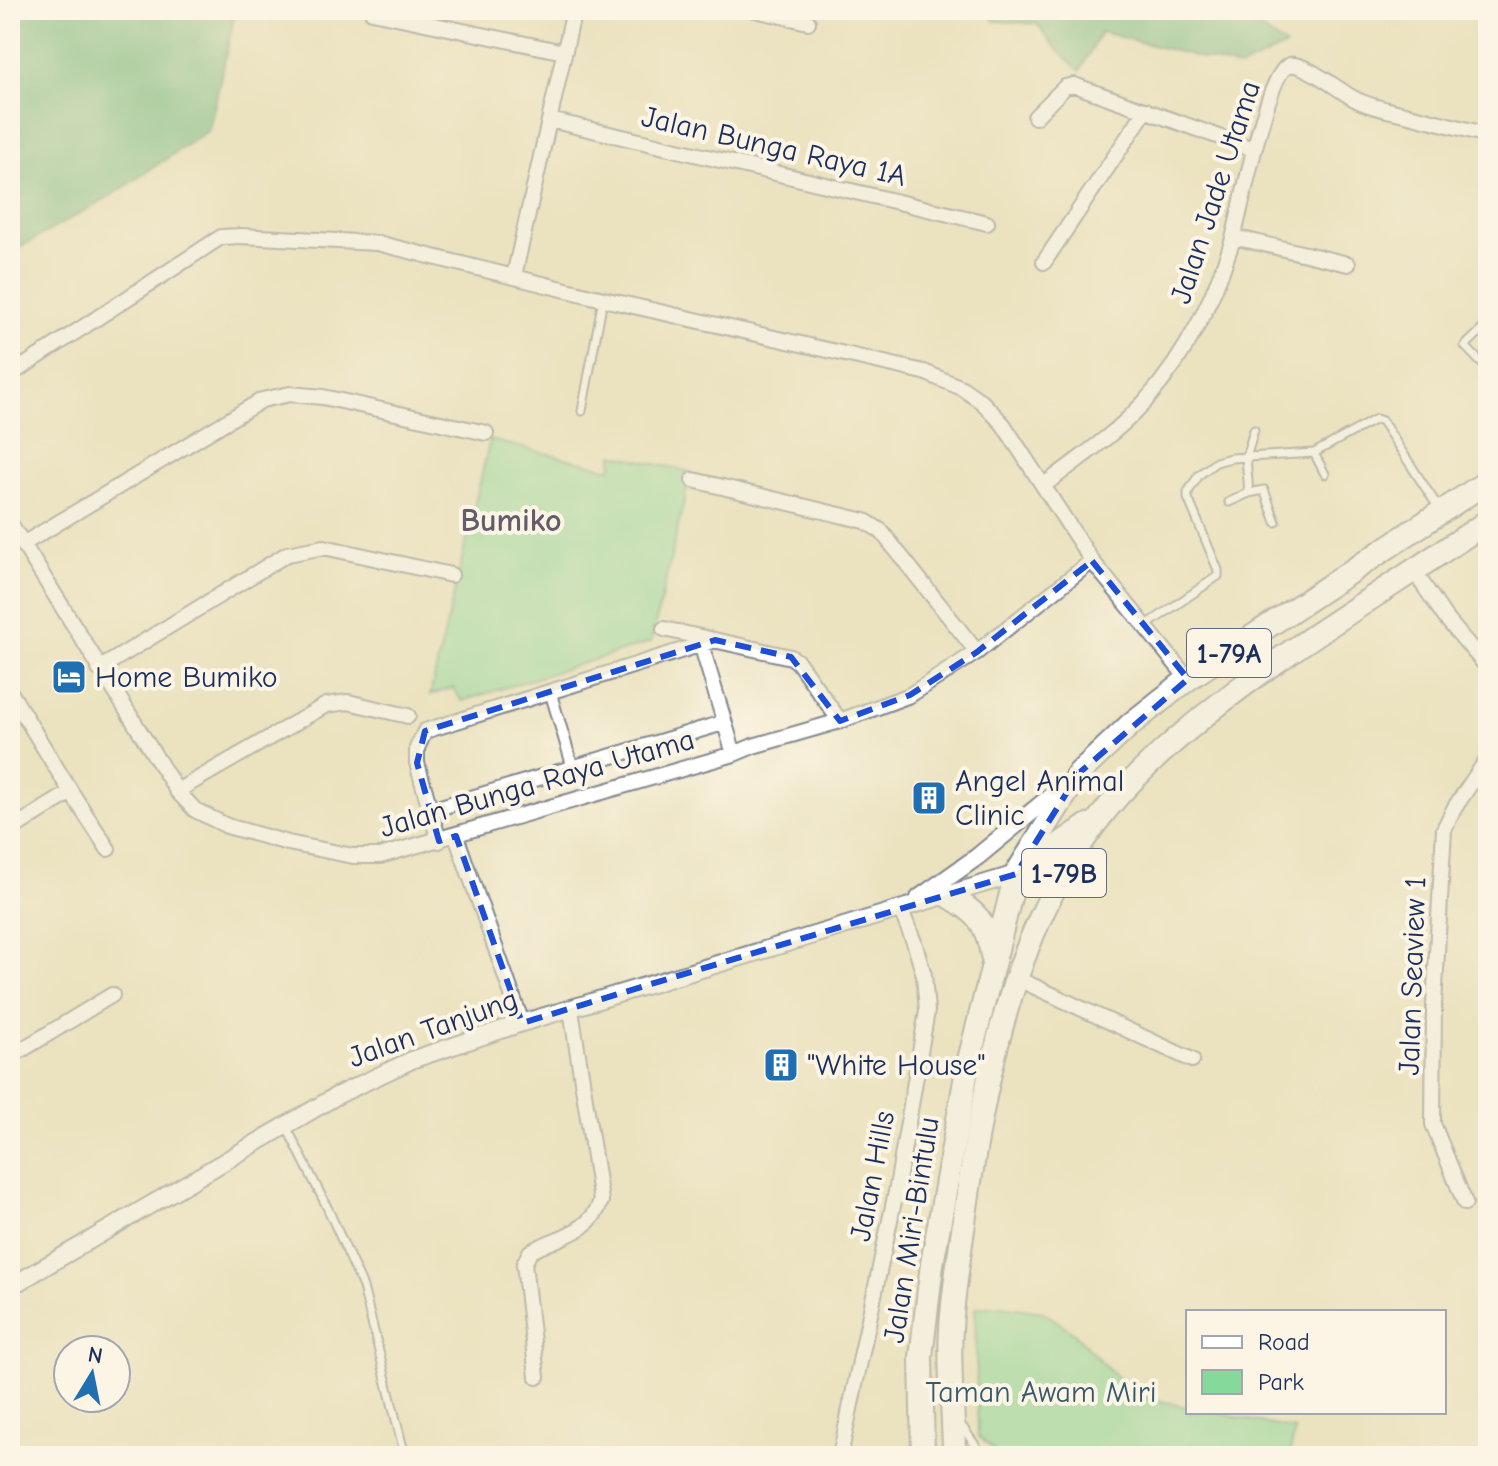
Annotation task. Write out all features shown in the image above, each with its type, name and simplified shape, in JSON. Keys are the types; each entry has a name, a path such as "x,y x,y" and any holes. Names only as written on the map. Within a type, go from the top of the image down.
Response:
{"highway":[{"name":"Jalan Miri-Bintulu","path":"923,1456 921,1357 932,1264 968,1064 1016,874 1079,773 1131,724 1188,679 1488,481"},
{"name":"Jalan Miri-Bintulu","path":"954,1456 951,1327 972,1167 998,1037 1016,978 1066,868 1100,817 1136,777 1233,691 1488,521"},
{"path":"1016,874 1100,817"},
{"path":"947,895 981,920 989,936 992,960"}],"street":[{"path":"514,276 574,10"},
{"path":"755,10 808,22"},
{"path":"372,12 564,52"},
{"name":"Jalan Jade Utama","path":"1043,486 1128,419 1156,388 1190,340 1212,299 1234,237 1253,149 1270,98 1285,68 1290,65 1303,67 1358,101 1488,135"},
{"path":"1035,117 1069,85 1253,149"},
{"path":"1044,262 1146,110"},
{"name":"Jalan Bunga Raya 1A","path":"550,120 987,223"},
{"path":"10,375 221,237 269,236 377,243 603,299 924,372 962,388 982,402 1003,424 1092,561 1188,679"},
{"path":"1234,237 1348,264"},
{"path":"23,544 262,400 290,394 323,397 486,433"},
{"path":"693,480 865,521 892,542 977,652"},
{"name":"Jalan Bunga Raya Utama","path":"10,523 177,791 195,810 227,826 288,843 353,856 380,856 439,841 734,754 840,721 910,695 977,652 1092,561"},
{"path":"99,669 287,554 324,547 451,575"},
{"path":"1414,571 1445,617 1488,668"},
{"path":"664,629 708,642 791,657 798,662 840,721"},
{"path":"439,841 417,763 417,748 425,731 708,642"},
{"path":"708,642 723,723 734,754"},
{"path":"550,691 573,768"},
{"path":"10,692 108,849"},
{"path":"177,791 326,705 348,702 408,716"},
{"path":"431,810 723,723"},
{"name":"Jalan Seaview 1","path":"1465,1203 1433,1124 1435,989 1444,829 1488,758"},
{"name":"Jalan Tanjung","path":"906,906 977,857 1079,773"},
{"path":"10,830 71,792"},
{"path":"456,836 522,1023"},
{"name":"Jalan Tanjung","path":"10,1287 338,1095 414,1059 522,1023 1016,874"},
{"name":"Jalan Hills","path":"840,1456 897,1187 927,1011 921,964 906,906"},
{"path":"1016,978 1192,1060"},
{"path":"10,1057 112,995"},
{"path":"537,1377 524,1264 530,1252 568,1237 583,1227 598,1210 601,1201 571,1010"}],"lane":[{"path":"582,411 603,299"},
{"path":"1488,324 1465,346 1488,370"},
{"path":"1144,627 1218,576 1189,504 1188,492 1199,475 1216,462 1314,453 1372,420 1382,421 1441,512"},
{"path":"1249,493 1246,458 1254,430"},
{"path":"1314,453 1325,474"},
{"path":"1229,502 1264,490 1276,522"},
{"path":"286,1126 363,1287 405,1456"},
{"path":"954,1413 983,1456"}],"highlighted area":[{"path":"1092,561 1188,679 1079,773 1016,874 522,1023 456,836 439,841 417,763 425,731 715,640 791,657 840,721 910,695 977,652"}],"green space":[{"path":"10,10 236,10 209,130 114,194 10,253"},
{"path":"987,10 1258,10 1249,20 1286,46 1240,68 1101,32 1080,71 1037,24 994,21"},
{"path":"490,440 611,469 613,454 691,472 651,642 462,701 453,688 430,695"},
{"name":"Taman Awam Miri","path":"1001,1306 1043,1312 1073,1332 1139,1396 1186,1407 1186,1414 1222,1414 1295,1430 1289,1456 1000,1456 978,1436 975,1308"}],"place":[{"name":"Home Bumiko","path":"69,677"},
{"name":"Angel Animal Clinic","path":"929,798"},
{"name":"\"White House\"","path":"781,1065"}],"district":[{"name":"Bumiko","path":"511,520"}]}
